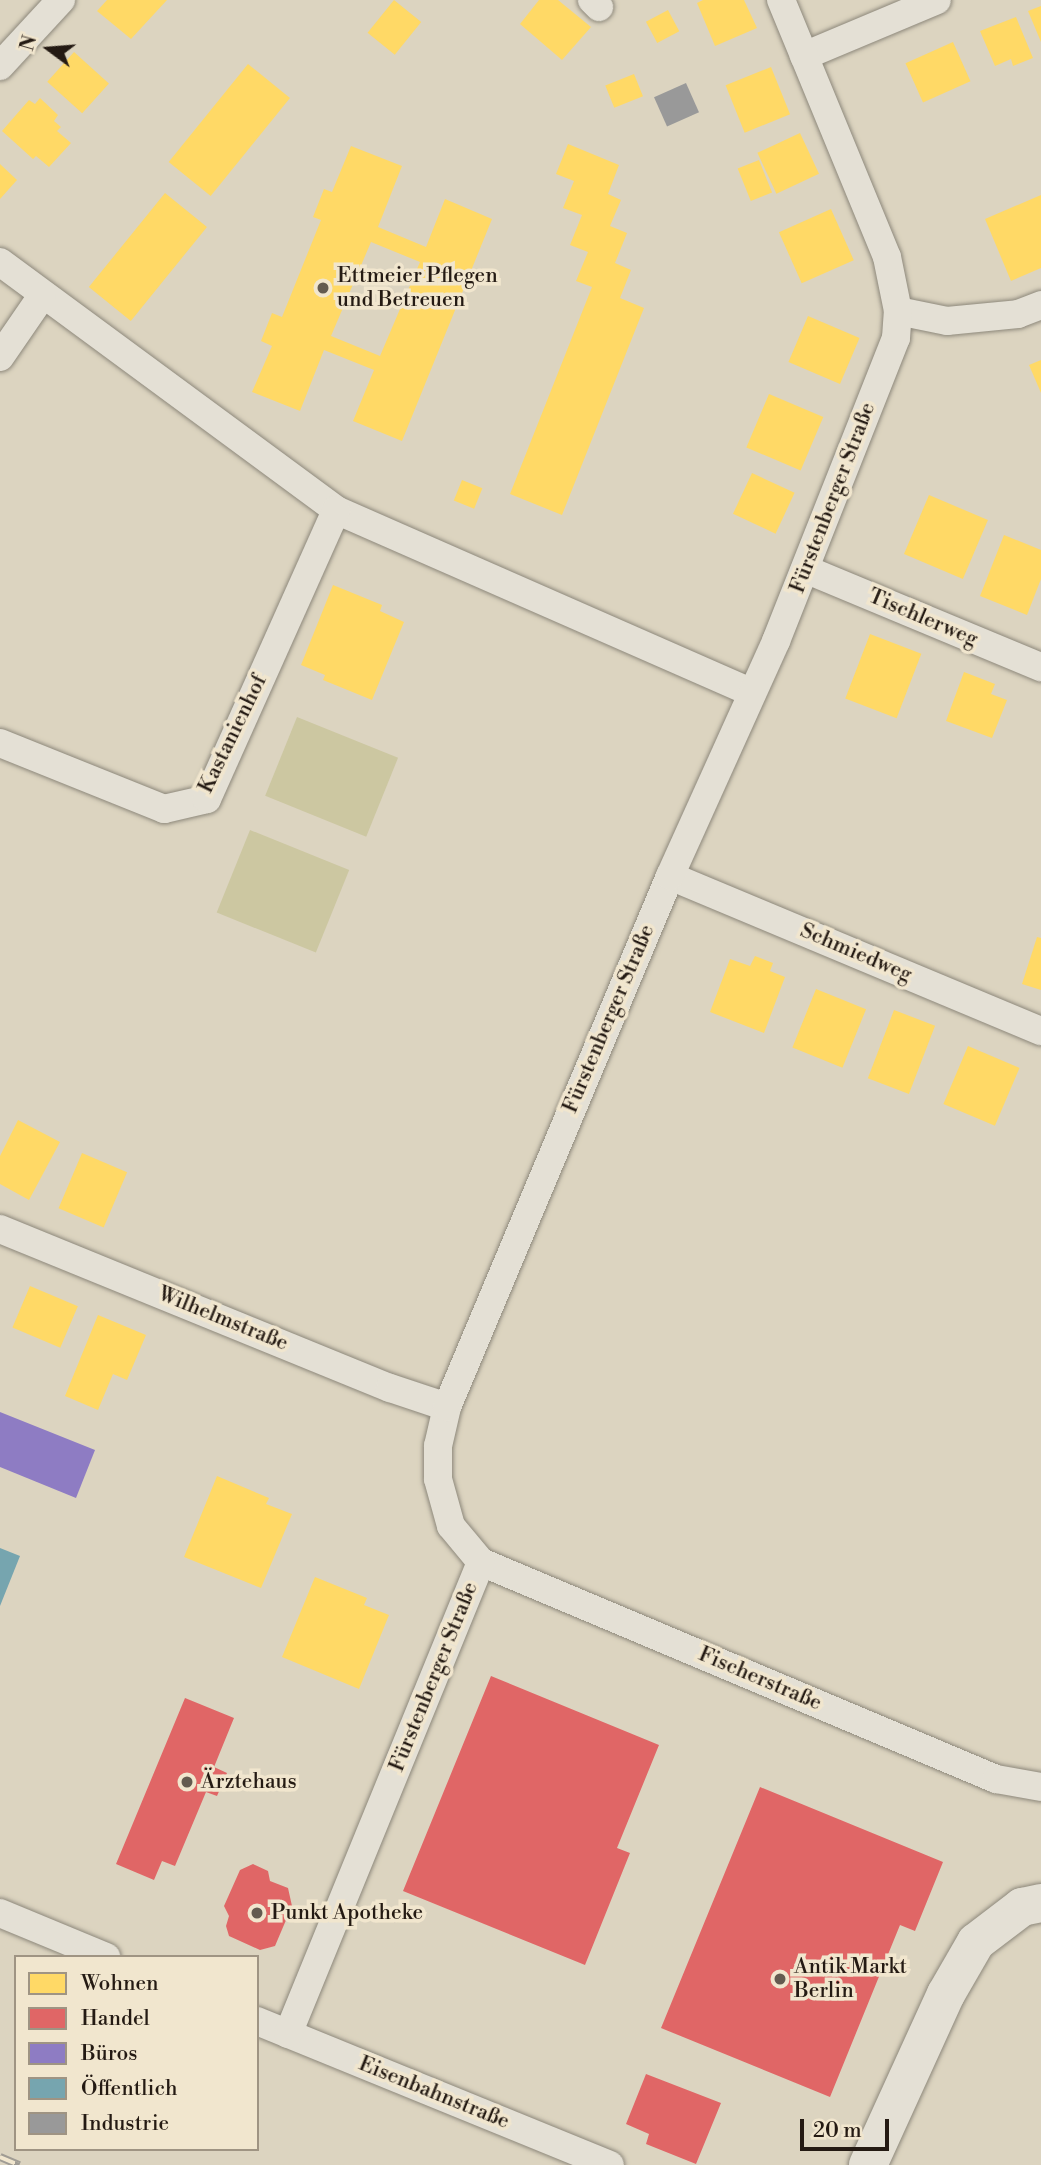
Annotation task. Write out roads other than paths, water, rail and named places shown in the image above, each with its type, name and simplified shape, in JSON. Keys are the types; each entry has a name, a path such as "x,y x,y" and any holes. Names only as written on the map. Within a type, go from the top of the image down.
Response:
{"main road":[{"path":"868,2165 946,1994 976,1942 1022,1907 1041,1903"}],"street":[{"path":"0,66 61,0"},
{"name":"Fürstenberger Straße","path":"288,2034 481,1562 451,1526 438,1479 438,1446 447,1407 670,876 805,569 895,338 898,311 887,257 781,0"},
{"path":"804,56 937,0"},
{"path":"0,262 42,296 336,510 751,692"},
{"path":"0,357 42,296"},
{"path":"898,311 947,321 1018,314 1041,304"},
{"name":"Kastanienhof","path":"0,743 164,809 206,799 336,510"},
{"name":"Tischlerweg","path":"805,569 1041,667"},
{"name":"Schmiedweg","path":"670,876 1041,1031"},
{"name":"Wilhelmstraße","path":"0,1229 390,1388 447,1407"},
{"name":"Fischerstraße","path":"481,1562 996,1779 1041,1787"},
{"path":"0,1913 101,1955"},
{"name":"Eisenbahnstraße","path":"259,2022 610,2165"}],"railway":[{"path":"0,2157 19,2165"}],"place":[{"name":"Ettmeier Pflegen und Betreuen","path":"323,288"},
{"name":"Ärztehaus","path":"187,1782"},
{"name":"Punkt Apotheke","path":"257,1913"},
{"name":"Antik Markt Berlin","path":"780,1979"}]}
